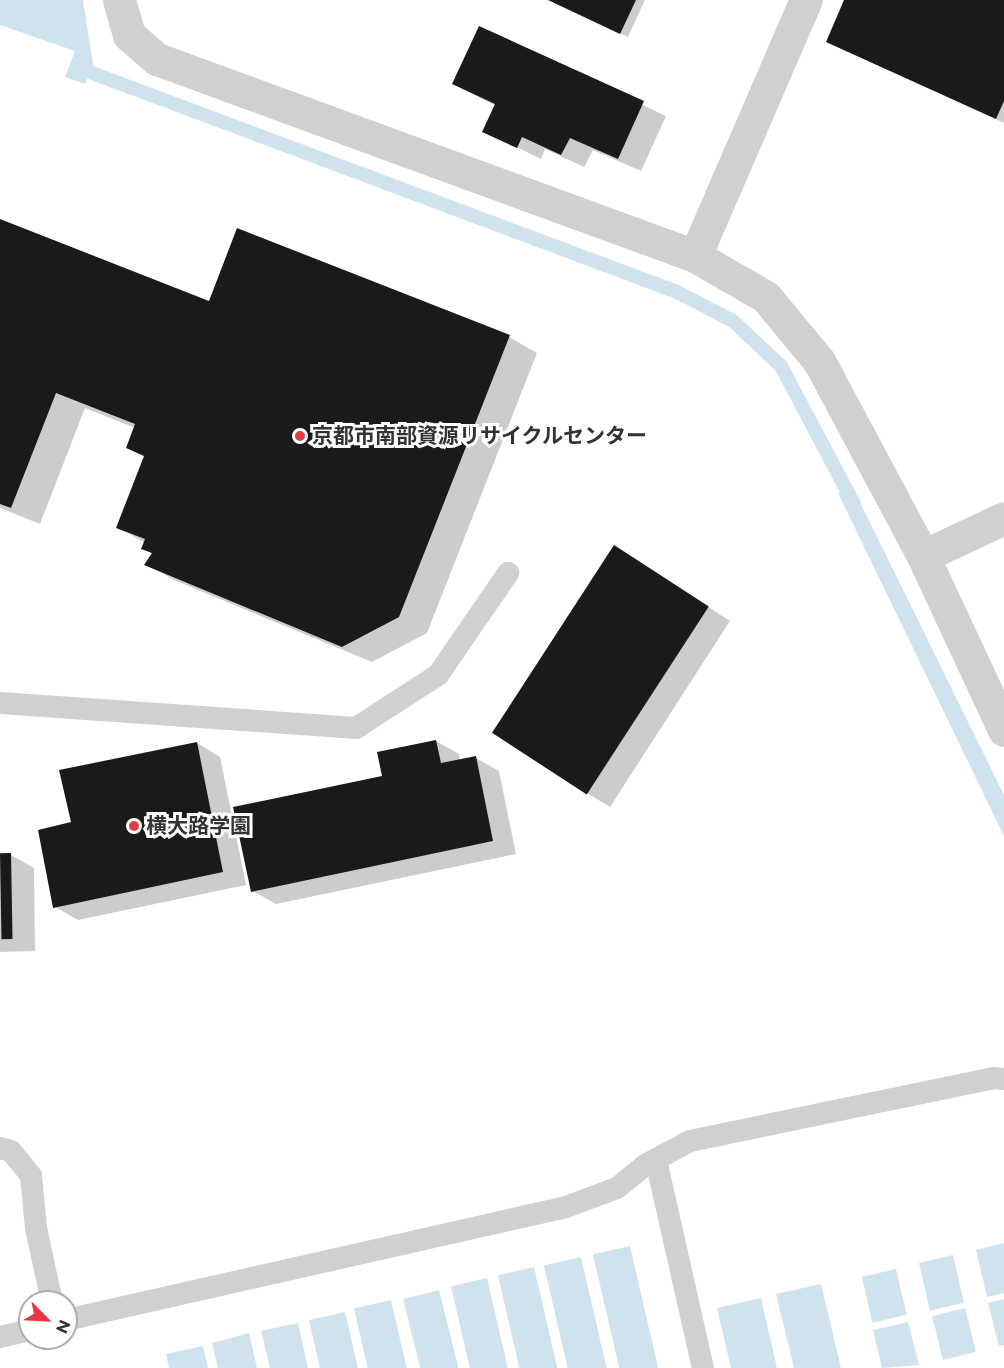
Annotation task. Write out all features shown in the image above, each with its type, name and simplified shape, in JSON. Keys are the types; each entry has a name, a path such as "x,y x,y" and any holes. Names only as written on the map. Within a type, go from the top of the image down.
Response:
{"street":[{"path":"119,0 129,35 157,60 695,256 766,297 819,361 923,556 1004,730"},
{"path":"695,256 806,0"},
{"path":"923,556 1004,518"}],"lane":[{"path":"0,703 357,728 438,675 508,573"},
{"path":"78,1317 566,1207 617,1188 656,1160 690,1141 994,1078 1004,1079"},
{"path":"0,1148 11,1151 31,1176 36,1228 49,1290"},
{"path":"656,1160 703,1368"},
{"path":"0,1337 18,1332"}],"water":[{"path":"0,0 83,0 93,64 85,84 65,77 75,51 0,25"},
{"path":"852,486 1004,795 1004,836 838,493"},
{"path":"1004,1243 1004,1293 987,1297 976,1250"},
{"path":"630,1246 658,1368 619,1368 593,1255"},
{"path":"953,1255 964,1303 930,1311 919,1263"},
{"path":"581,1257 607,1368 568,1368 544,1266"},
{"path":"534,1267 557,1368 519,1368 498,1275"},
{"path":"896,1269 907,1315 872,1323 862,1277"},
{"path":"487,1278 508,1368 470,1368 451,1286"},
{"path":"821,1284 841,1368 794,1368 776,1294"},
{"path":"439,1290 458,1368 420,1368 403,1299"},
{"path":"761,1298 777,1368 731,1368 717,1308"},
{"path":"1004,1299 1004,1345 999,1346 988,1303"},
{"path":"391,1300 407,1368 368,1368 354,1309"},
{"path":"965,1308 976,1352 943,1360 932,1316"},
{"path":"345,1312 358,1368 320,1368 309,1320"},
{"path":"908,1322 919,1365 882,1368 873,1330"},
{"path":"298,1323 308,1368 270,1368 261,1331"},
{"path":"249,1333 257,1368 218,1368 212,1343"},
{"path":"203,1346 208,1368 169,1368 166,1354"}],"building":[{"path":"548,0 636,0 620,34"},
{"path":"844,0 1004,0 1004,101 996,119 826,42"},
{"path":"479,26 644,101 618,159 570,138 561,155 522,137 517,148 482,132 495,104 452,84"},
{"name":"京都市南部資源リサイクルセンター","path":"0,219 209,301 237,228 510,335 399,617 342,647 144,565 152,553 141,549 145,539 116,528 144,456 126,448 135,424 56,393 11,508 0,504"},
{"path":"614,545 709,607 587,794 492,733"},
{"path":"436,740 441,763 476,756 493,841 251,892 233,807 382,776 377,752"},
{"name":"横大路学園","path":"197,742 223,872 53,908 38,830 71,822 59,770"},
{"path":"0,853 11,853 13,939 2,939"}],"waterway":[{"path":"82,60 84,70 677,292 733,321 781,366 854,504"}],"place":[{"name":"京都市南部資源リサイクルセンター","path":"300,436"},
{"name":"横大路学園","path":"134,826"}]}
